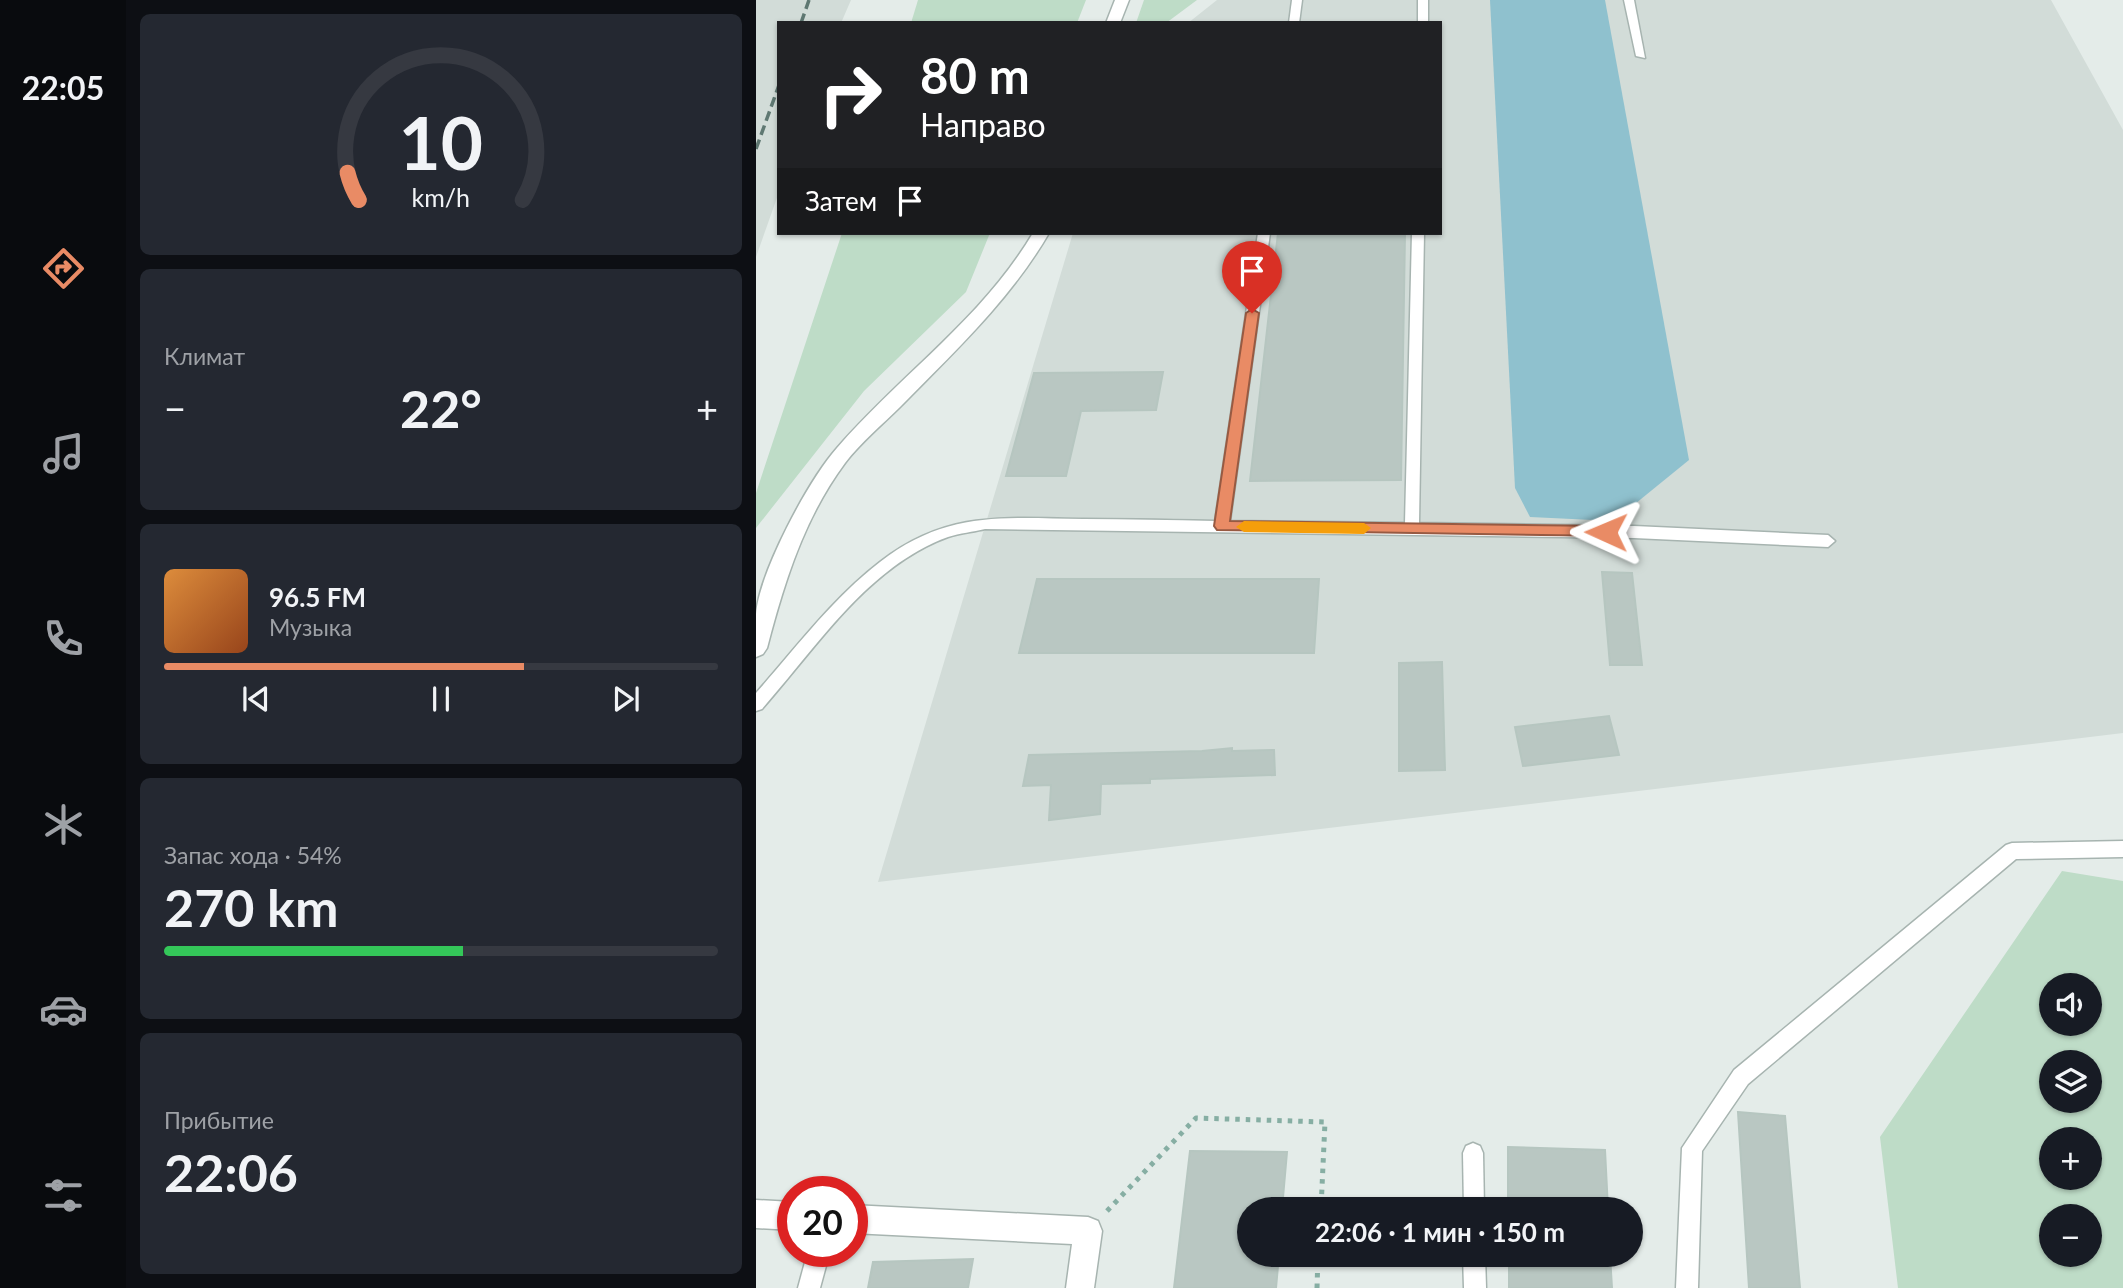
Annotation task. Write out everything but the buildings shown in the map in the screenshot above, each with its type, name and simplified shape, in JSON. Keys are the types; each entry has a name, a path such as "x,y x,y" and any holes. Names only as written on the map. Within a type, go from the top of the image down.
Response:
{"street":[{"path":"1115,21 1122,0"},
{"path":"756,648 777,572 805,510 839,457 977,323 1040,235"},
{"path":"756,1214 777,1215"},
{"path":"868,1220 1088,1231 1080,1288"}],"lane":[{"path":"1294,21 1297,0"},
{"path":"1423,0 1423,21"},
{"path":"1629,0 1641,56"},
{"path":"1222,526 1264,235"},
{"path":"1412,529 1418,235"},
{"path":"756,704 845,603 898,556 939,535 985,523 1633,532 1828,541"},
{"path":"1687,1288 1692,1149 1741,1077 2012,851 2123,849"},
{"path":"1473,1153 1474,1197"},
{"path":"809,1288 815,1267"},
{"path":"1475,1267 1475,1288"}],"path":[{"path":"1088,1231 1196,1118 1325,1122 1322,1197"},
{"path":"1317,1288 1318,1267"}],"shaded area":[{"path":"756,0 851,0 842,21 777,21 777,198 756,257"},
{"path":"1217,0 2051,0 2123,130 2123,733 878,882 1072,235 1442,235 1442,21 1191,21"}],"green space":[{"path":"918,0 1086,0 1078,21 912,21"},
{"path":"1144,0 1197,0 1169,21 1137,21"},
{"path":"841,235 989,235 966,292 864,391 756,528 756,493"},
{"path":"2062,871 2123,881 2123,1288 1898,1288 1880,1137"}],"water":[{"path":"1490,0 1605,0 1689,460 1614,521 1530,517 1515,488"}],"railway":[{"path":"802,21 809,0"},
{"path":"756,149 777,91"}],"slow traffic":[{"path":"1244,527 1364,528"}],"route":[{"path":"1252,313 1222,526 1606,532"}]}
